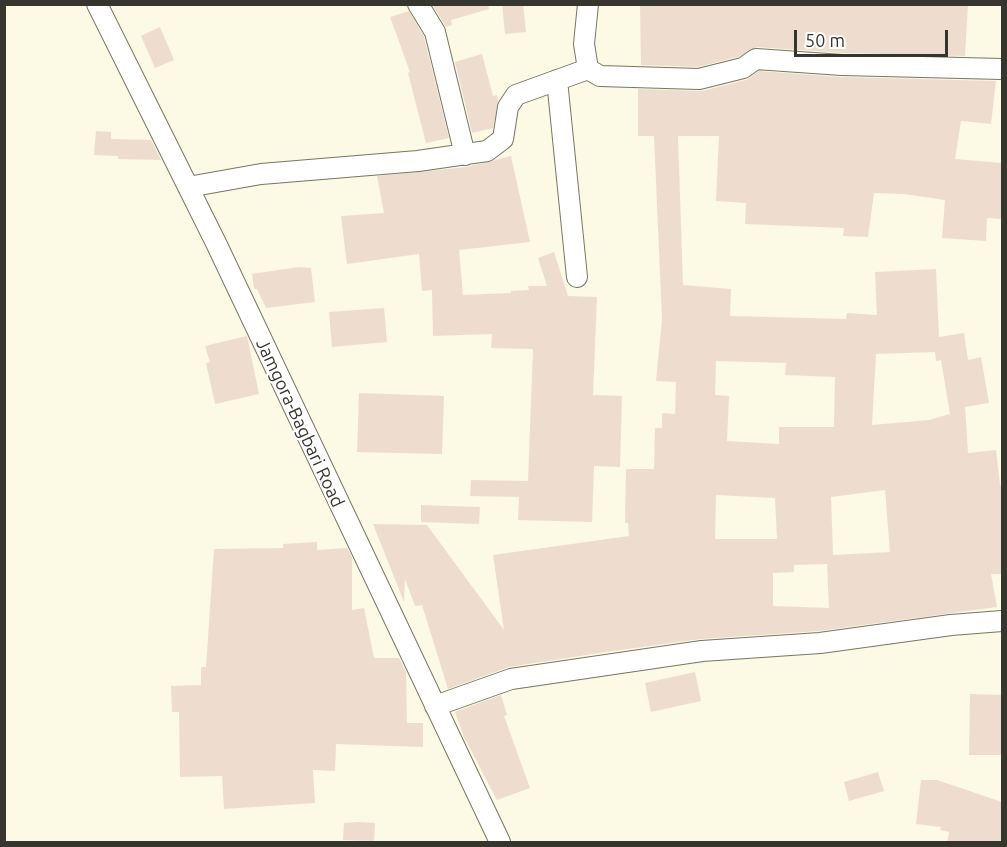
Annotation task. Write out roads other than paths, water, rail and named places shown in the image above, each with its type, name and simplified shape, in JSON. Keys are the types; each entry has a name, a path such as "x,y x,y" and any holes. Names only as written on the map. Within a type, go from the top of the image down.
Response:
{"street":[{"name":"Jamgora-Bagbari Road","path":"98,4 188,187 500,843"},
{"path":"418,4 435,32 465,155"},
{"path":"588,4 584,44 588,69"},
{"path":"188,187 261,174 487,152 503,139 508,107 516,95 588,69 600,76 699,79 743,68 756,59 842,65 1002,69"},
{"path":"557,80 577,277"},
{"path":"435,706 511,679 702,651 820,643 951,625 1002,621"}]}
